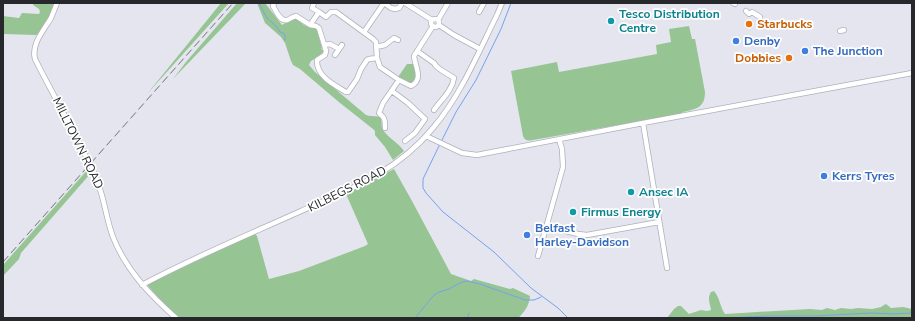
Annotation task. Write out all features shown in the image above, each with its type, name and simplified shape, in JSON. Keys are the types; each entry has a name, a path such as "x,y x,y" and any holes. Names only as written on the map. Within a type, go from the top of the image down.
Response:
{"street":[{"name":"MILLTOWN ROAD","path":"57,3 52,16 37,43 34,53 35,59 80,142 95,174 101,190 113,237 127,263 142,285 176,318"},
{"path":"274,3 273,6 282,20 296,16 304,22 319,28 326,53 317,60 317,66 328,81 347,92 348,97"},
{"path":"314,3 312,8 326,17 331,12 334,12 373,38 376,42 377,58 380,67 411,86 418,77 414,57 433,26 431,23 432,20"},
{"path":"364,32 384,3 395,9 399,8 404,3 432,20 438,20"},
{"path":"438,25 438,20 448,3"},
{"path":"479,12 484,3"},
{"name":"KILBEGS ROAD","path":"142,285 188,262 343,193 374,177 396,163 426,136 446,112 458,93 502,3"},
{"path":"746,11 749,14 752,12 760,18"},
{"path":"310,25 318,12"},
{"path":"433,26 436,27 438,25 480,49"},
{"path":"376,47 385,46 395,37"},
{"path":"324,45 330,44 340,47 335,55"},
{"path":"417,51 434,63 438,68 454,78 453,84 434,110"},
{"path":"347,92 357,79 367,60 377,58"},
{"path":"426,136 462,153 477,155 912,73"},
{"path":"385,128 383,116 378,113 399,80"},
{"path":"392,91 427,117 415,133 405,141"},
{"path":"643,123 667,268"},
{"path":"433,128 432,134 435,141"},
{"path":"538,256 563,167 559,139"},
{"path":"546,226 587,235 660,222"}],"green space":[{"path":"33,3 55,3 39,33 36,35 3,34 3,16 19,18 22,13 39,14 39,9 33,5"},
{"path":"221,3 229,3 147,94"},
{"path":"237,3 246,3 173,79 186,62"},
{"path":"257,3 265,3 282,25 296,18 304,25 317,30 321,49 324,51 311,61 309,65 315,72 366,115 381,118 383,130 404,151 393,160 375,135 375,131 373,129 300,69 293,65 285,43 281,37 265,23"},
{"path":"689,26 692,39 695,39 705,92 705,97 699,107 681,114 531,140 524,138 511,71 557,62 559,72 657,54 656,45 671,42 669,29"},
{"path":"407,64 414,64 416,76 413,83 410,84 398,77"},
{"path":"89,168 91,173 21,253 19,259 3,276 3,265"},
{"path":"394,169 451,274 471,281 474,279 510,289 513,288 530,296 526,308 518,318 179,318 163,303 147,284 255,234 257,236 269,279 299,271 365,246 368,244 346,194"},
{"path":"714,291 725,314 810,309 822,310 827,308 835,310 841,308 872,309 886,304 891,308 903,307 912,309 912,318 667,318 678,306 681,306 689,314 701,310 711,310 709,296 711,292"}],"waterway":[{"path":"259,3 267,18 280,32 285,35 285,40"},
{"path":"441,142 456,112 476,80 501,29 511,3"},
{"path":"440,144 423,179 423,188 426,193 443,212 494,252 531,288 558,308 568,318"},
{"path":"415,318 434,295 467,281 525,300 534,300 541,297"},
{"path":"467,318 469,313"},
{"path":"728,318 912,313"}],"railway":[{"path":"3,262 233,3"}],"place":[{"name":"Tesco Distribution Centre","path":"611,21"},
{"name":"Starbucks","path":"749,24"},
{"name":"Denby","path":"736,41"},
{"name":"The Junction","path":"805,51"},
{"name":"Dobbies","path":"789,58"},
{"name":"Kerrs Tyres","path":"824,176"},
{"name":"Ansec IA","path":"631,192"},
{"name":"Firmus Energy","path":"573,212"},
{"name":"Belfast Harley-Davidson","path":"527,235"}]}
